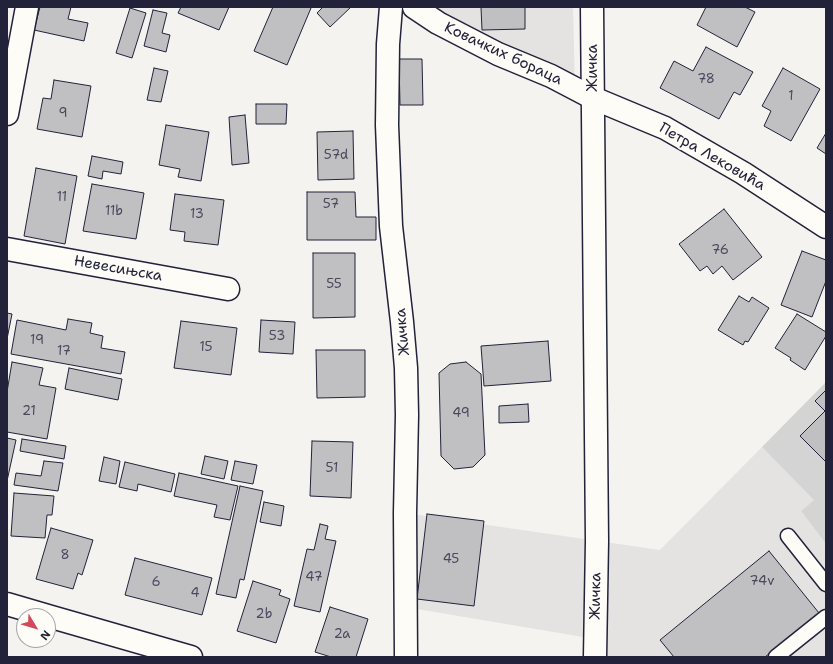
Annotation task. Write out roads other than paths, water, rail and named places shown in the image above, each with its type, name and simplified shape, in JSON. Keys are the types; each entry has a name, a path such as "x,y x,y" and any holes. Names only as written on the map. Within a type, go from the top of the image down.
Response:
{"street":[{"path":"7,114 27,7"},
{"name":"Жичка","path":"391,7 388,44 387,125 391,226 406,368 407,415 404,513 406,657"},
{"name":"Ковачких бораца","path":"414,7 438,23 498,54 551,76 593,98"},
{"name":"Жичка","path":"591,654 597,541 592,7"},
{"name":"Петра Лековића","path":"593,98 665,128 744,173 826,227"},
{"name":"Невесињска","path":"7,249 228,289"},
{"path":"7,604 21,608"},
{"path":"56,618 191,657"}],"lane":[{"path":"788,536 826,584"},
{"path":"776,657 826,617"}]}
